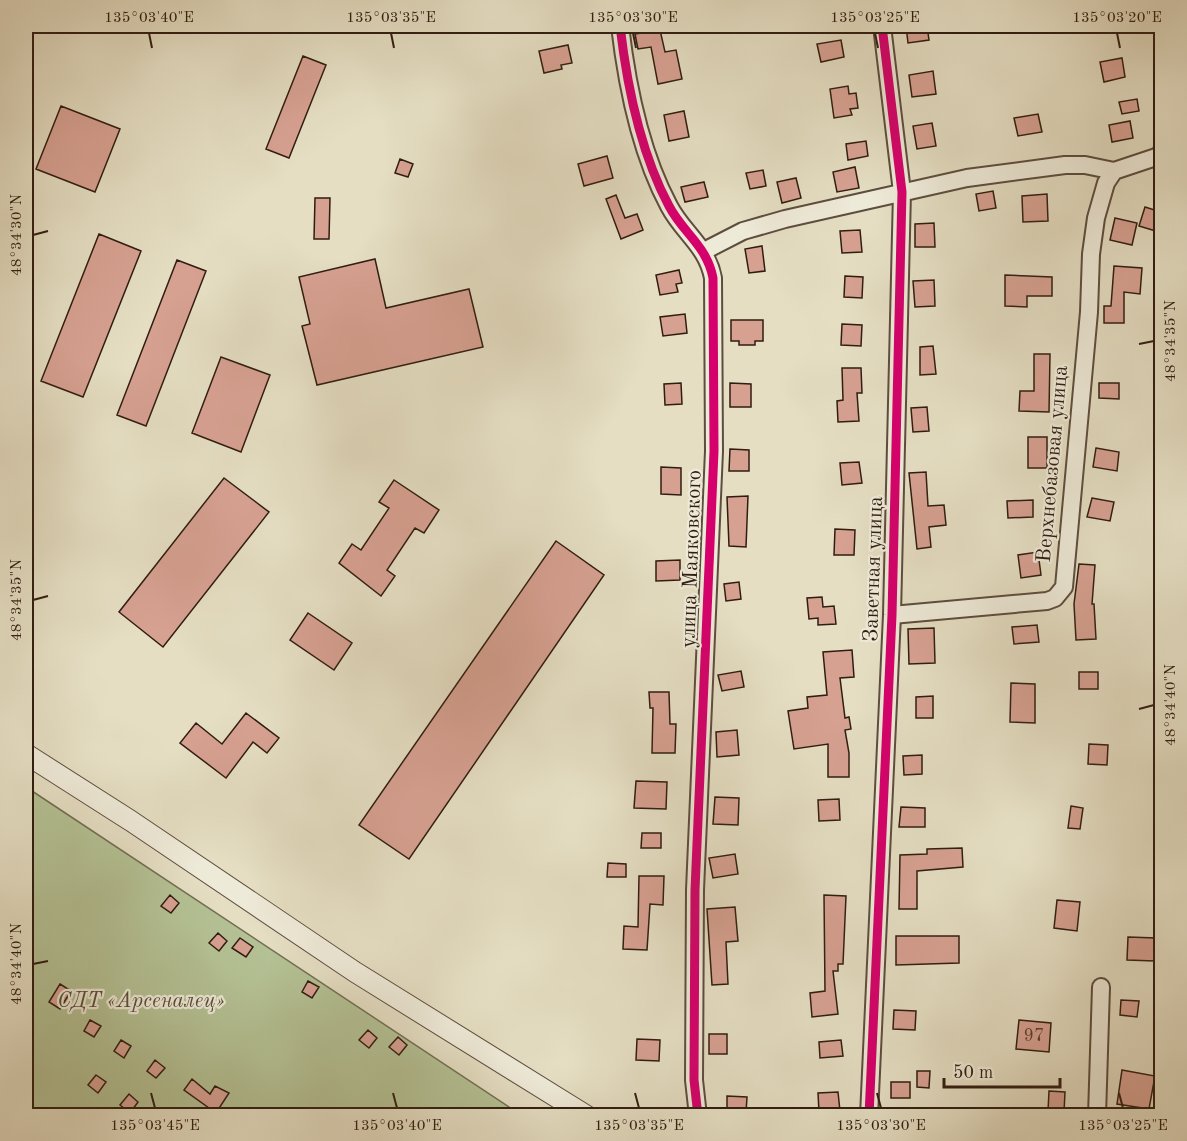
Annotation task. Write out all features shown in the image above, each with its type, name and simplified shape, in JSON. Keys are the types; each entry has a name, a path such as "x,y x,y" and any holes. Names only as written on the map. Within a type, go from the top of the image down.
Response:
{"street":[{"name":"улица Маяковского","path":"620,26 633,96 650,166 678,221 704,251 713,278 714,451 695,890 694,1080 698,1116"},
{"name":"Заветная улица","path":"870,1116 892,615 902,192 882,26"},
{"path":"704,251 723,240 754,228 967,178 1037,168 1085,165 1114,171 1157,155"},
{"name":"Верхнебазовая улица","path":"892,615 1047,601 1054,598 1064,588 1089,312 1091,254 1104,192 1114,171"},
{"path":"26,754 131,821 355,972 587,1116"},
{"path":"1097,1116 1101,987"}],"green space":[{"name":"СДТ «Арсеналец»","path":"26,787 521,1115 26,1115"}],"building":[{"path":"906,26 927,26 929,40 908,43"},
{"path":"660,30 665,52 676,50 682,79 658,84 651,47 638,49 635,34"},
{"path":"841,40 844,57 821,62 817,44"},
{"path":"568,45 572,63 561,65 562,69 544,73 539,51"},
{"path":"303,56 326,65 289,158 266,149"},
{"path":"1122,58 1125,77 1104,82 1100,62"},
{"path":"933,71 936,94 912,97 909,75"},
{"path":"848,86 849,94 856,93 858,108 850,109 852,115 834,118 830,89"},
{"path":"1137,99 1139,111 1122,114 1119,102"},
{"path":"61,106 120,129 95,192 36,169"},
{"path":"684,111 689,137 669,141 664,115"},
{"path":"1038,114 1042,132 1018,136 1014,118"},
{"path":"1130,121 1133,138 1112,142 1109,125"},
{"path":"932,123 936,146 917,149 913,126"},
{"path":"866,141 868,156 848,160 846,144"},
{"path":"607,156 613,178 584,186 578,164"},
{"path":"400,159 413,164 408,177 395,173"},
{"path":"855,167 859,188 837,192 833,172"},
{"path":"763,170 766,186 750,189 746,173"},
{"path":"796,178 801,198 782,203 777,182"},
{"path":"704,182 708,197 685,202 681,187"},
{"path":"993,191 996,208 979,211 976,194"},
{"path":"1047,194 1048,221 1023,222 1022,196"},
{"path":"616,195 625,218 637,214 643,230 621,239 606,199"},
{"path":"315,198 330,198 329,239 314,239"},
{"path":"1145,207 1161,212 1159,232 1139,226"},
{"path":"1115,218 1137,223 1132,245 1110,240"},
{"path":"934,223 935,247 915,247 915,224"},
{"path":"860,230 862,252 842,253 840,231"},
{"path":"99,234 141,251 83,397 41,381"},
{"path":"762,246 765,271 749,273 745,249"},
{"path":"375,259 386,308 469,289 483,347 317,385 302,326 310,324 299,277"},
{"path":"177,260 206,271 146,426 117,415"},
{"path":"1114,266 1142,268 1140,294 1124,292 1124,323 1104,323 1104,306 1111,306"},
{"path":"679,270 682,283 676,284 678,292 660,295 656,275"},
{"path":"1005,275 1052,277 1052,296 1027,296 1027,307 1005,306"},
{"path":"845,276 863,277 862,298 844,297"},
{"path":"934,280 935,306 915,307 913,281"},
{"path":"685,314 687,333 663,336 660,317"},
{"path":"731,320 763,320 763,341 755,341 755,345 739,345 739,341 731,341"},
{"path":"842,324 862,325 861,346 841,345"},
{"path":"933,346 936,374 920,375 920,347"},
{"path":"1034,354 1050,354 1049,412 1019,411 1020,391 1034,391"},
{"path":"221,357 270,375 241,452 192,433"},
{"path":"842,368 861,368 862,393 857,393 859,421 838,422 837,401 843,400"},
{"path":"681,383 682,404 665,405 664,384"},
{"path":"730,383 751,384 751,407 730,407"},
{"path":"1099,383 1119,383 1119,399 1099,398"},
{"path":"927,407 929,431 913,432 911,408"},
{"path":"1028,437 1047,437 1047,468 1028,468"},
{"path":"1096,448 1119,452 1117,471 1093,467"},
{"path":"730,449 749,450 749,471 729,471"},
{"path":"859,462 862,483 842,485 840,463"},
{"path":"661,467 681,468 681,495 661,494"},
{"path":"926,472 928,506 944,505 946,525 929,527 931,547 917,549 909,473"},
{"path":"224,478 269,512 163,647 119,612"},
{"path":"394,480 439,510 424,533 415,528 387,570 395,576 381,596 339,563 352,544 361,550 389,508 379,502"},
{"path":"748,496 746,547 729,546 727,497"},
{"path":"1092,498 1114,502 1110,521 1087,517"},
{"path":"1033,500 1033,517 1008,518 1007,501"},
{"path":"835,529 855,530 854,555 834,555"},
{"path":"556,541 604,575 409,859 359,825"},
{"path":"1038,552 1041,575 1021,578 1018,555"},
{"path":"680,560 680,580 656,581 656,561"},
{"path":"1079,564 1095,565 1092,604 1094,604 1096,639 1076,640 1074,604"},
{"path":"739,582 741,599 726,601 724,584"},
{"path":"822,597 823,607 834,606 836,624 818,625 818,618 809,619 807,598"},
{"path":"308,613 352,643 334,670 290,640"},
{"path":"1037,625 1039,642 1014,644 1012,627"},
{"path":"934,628 935,663 909,664 908,629"},
{"path":"852,650 854,677 840,678 845,718 849,717 851,729 845,730 849,753 849,777 828,777 828,744 794,749 788,711 808,708 807,697 827,695 823,652"},
{"path":"741,671 744,687 722,691 718,675"},
{"path":"1079,672 1098,672 1098,689 1079,689"},
{"path":"1011,683 1035,684 1035,723 1010,722"},
{"path":"649,692 669,692 670,724 676,724 675,753 652,753 653,708 650,708"},
{"path":"933,696 933,718 916,718 916,697"},
{"path":"246,713 279,738 267,753 253,742 226,778 180,743 196,723 222,744"},
{"path":"737,730 739,755 717,757 716,732"},
{"path":"1089,744 1108,745 1107,765 1088,764"},
{"path":"922,755 922,774 904,775 903,756"},
{"path":"636,781 667,782 666,809 634,808"},
{"path":"715,797 739,798 738,825 713,824"},
{"path":"839,799 840,820 819,821 818,800"},
{"path":"1071,806 1083,808 1080,829 1068,828"},
{"path":"901,807 925,808 925,827 899,827"},
{"path":"642,833 661,833 661,848 641,848"},
{"path":"962,848 963,867 917,871 917,909 899,909 900,855 927,854 927,849"},
{"path":"735,854 738,874 713,878 709,858"},
{"path":"608,863 626,864 626,877 607,877"},
{"path":"639,876 664,876 663,905 650,904 647,950 623,949 624,926 638,927"},
{"path":"170,895 179,903 171,913 161,906"},
{"path":"824,895 846,896 843,964 838,964 838,971 833,971 838,1014 812,1017 810,993 825,991"},
{"path":"1057,900 1080,902 1077,931 1054,928"},
{"path":"735,907 738,941 726,942 728,984 712,985 707,909"},
{"path":"218,933 227,941 219,951 209,943"},
{"path":"896,936 959,936 959,963 896,965"},
{"path":"1128,937 1156,938 1155,961 1127,960"},
{"path":"240,938 253,947 246,957 232,948"},
{"path":"308,981 319,987 312,998 302,992"},
{"path":"60,984 71,991 60,1009 49,1002"},
{"path":"1121,1000 1139,1001 1137,1017 1120,1015"},
{"path":"894,1010 916,1011 915,1030 893,1029"},
{"path":"90,1020 101,1026 94,1037 84,1031"},
{"path":"1019,1020 1051,1023 1049,1052 1016,1049"},
{"path":"368,1030 377,1038 369,1048 359,1040"},
{"path":"709,1034 727,1034 727,1054 709,1054"},
{"path":"398,1037 407,1045 399,1055 389,1047"},
{"path":"637,1039 660,1040 659,1061 636,1060"},
{"path":"121,1040 131,1046 124,1058 114,1051"},
{"path":"841,1040 843,1056 820,1058 819,1042"},
{"path":"155,1060 165,1068 156,1078 147,1071"},
{"path":"1122,1070 1155,1076 1149,1109 1117,1104"},
{"path":"917,1071 930,1071 929,1088 917,1087"},
{"path":"96,1075 106,1082 98,1093 88,1085"},
{"path":"192,1079 210,1094 215,1086 229,1093 216,1113 184,1090"},
{"path":"891,1082 910,1082 910,1098 891,1098"},
{"path":"1049,1091 1065,1092 1064,1112 1048,1111"},
{"path":"838,1092 840,1111 819,1112 818,1093"},
{"path":"129,1094 138,1102 130,1113 120,1105"},
{"path":"727,1096 747,1097 746,1113 727,1112"}],"cycle path":[{"path":"620,26 631,95 650,164 675,216 706,257 713,278 714,451 695,890 694,1080 698,1116"},
{"path":"869,1116 892,615 902,192 882,26"}]}
